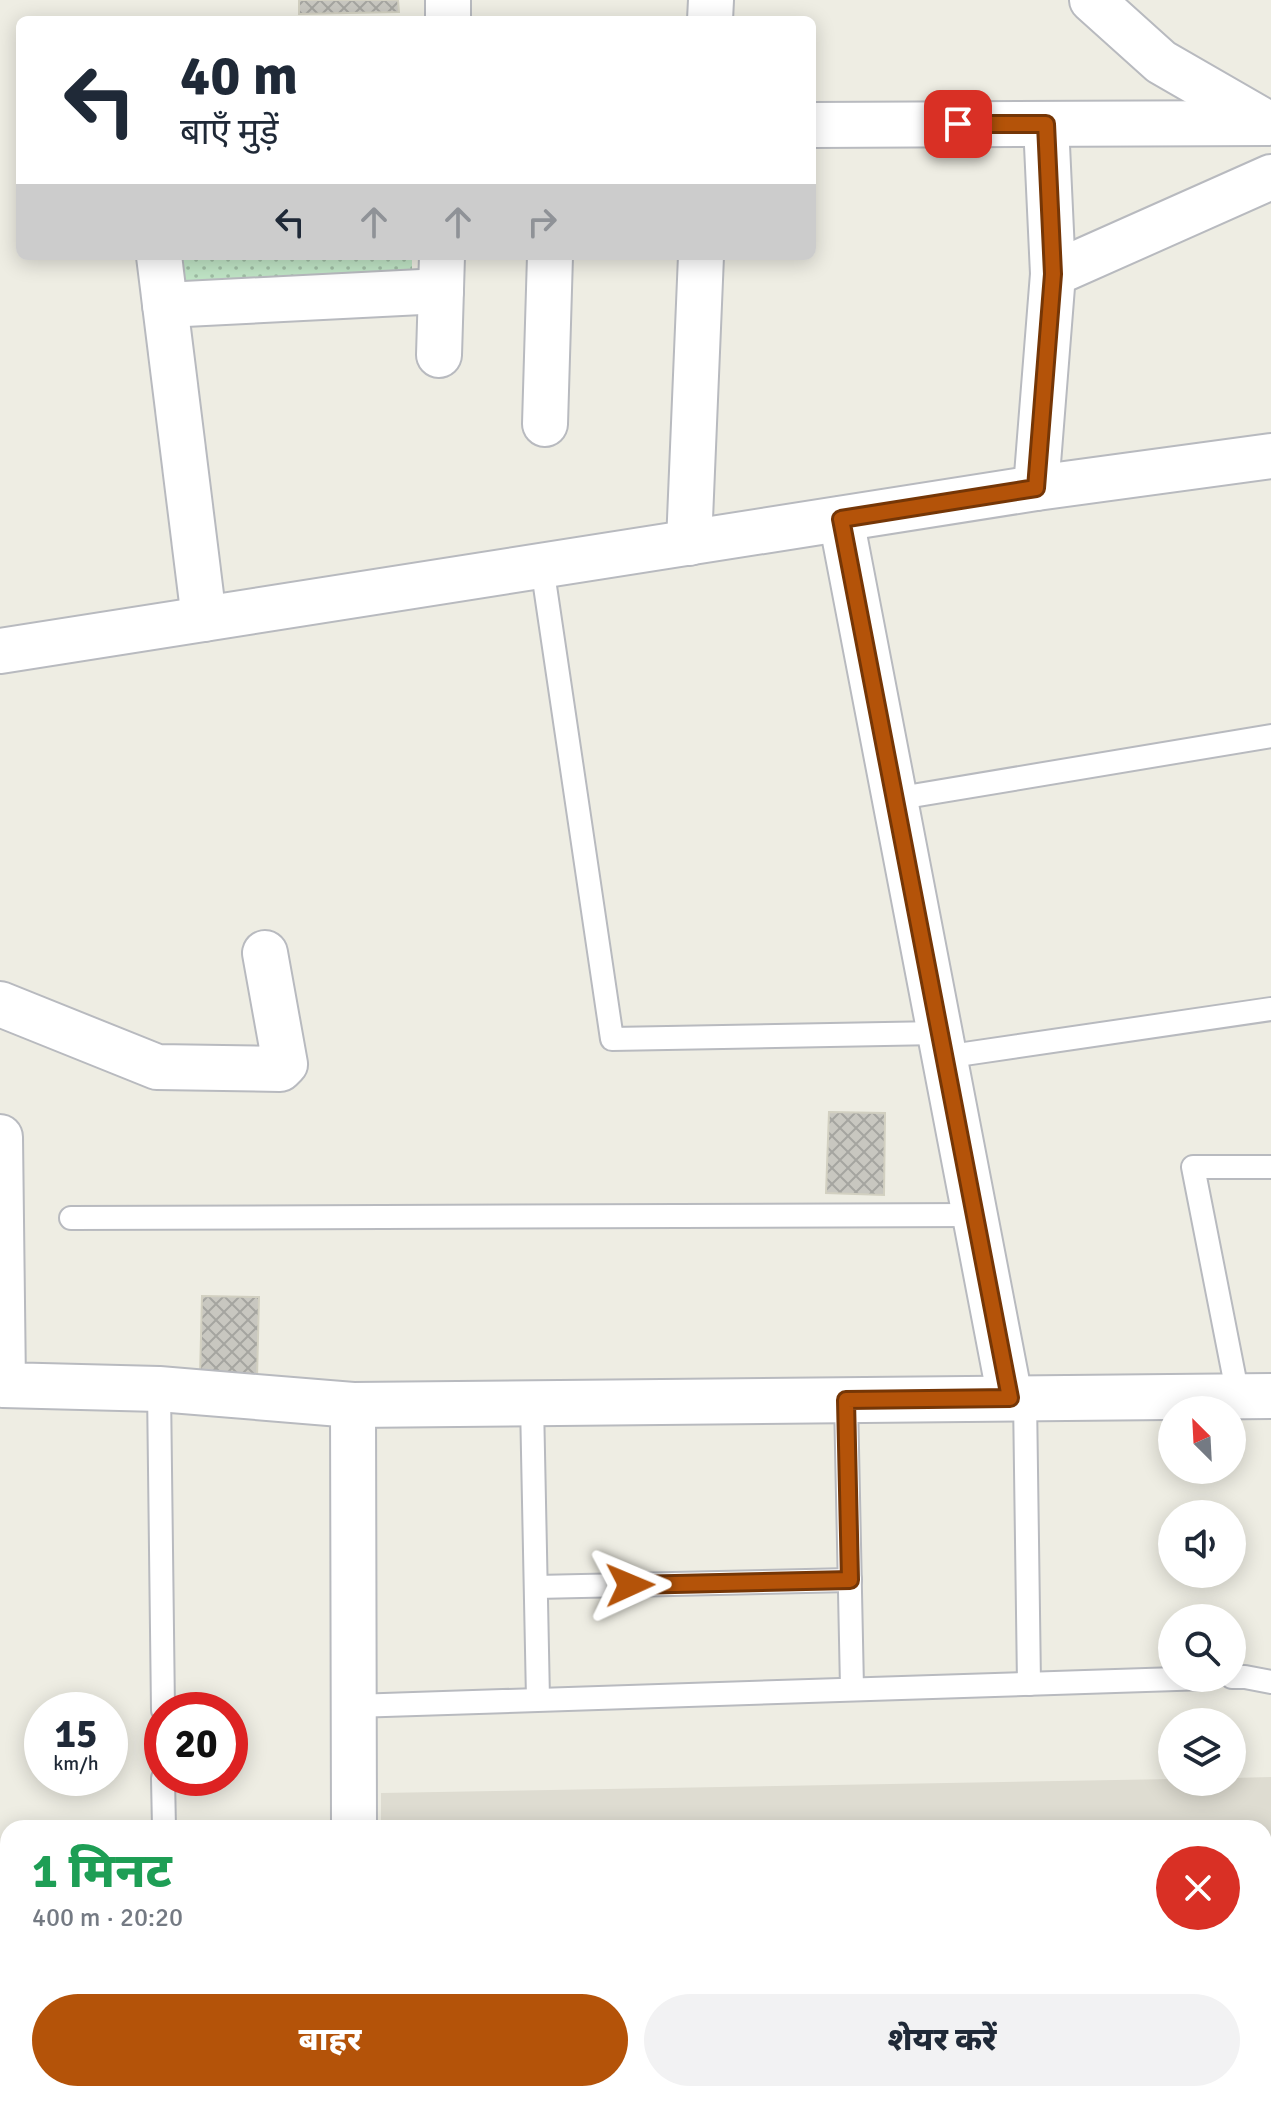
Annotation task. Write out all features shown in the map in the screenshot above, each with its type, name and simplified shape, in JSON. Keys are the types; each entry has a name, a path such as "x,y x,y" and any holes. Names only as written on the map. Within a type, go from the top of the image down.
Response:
{"street":[{"path":"1108,7 1161,62 1269,124"},
{"path":"1036,488 1053,274 1046,124"},
{"path":"816,125 1269,124"},
{"path":"1053,274 1271,177"},
{"path":"159,260 204,619"},
{"path":"545,424 550,260"},
{"path":"689,543 701,260"},
{"path":"165,305 441,273 439,355"},
{"path":"0,651 1036,488 1271,456"},
{"path":"841,519 975,1215 1018,1398"},
{"path":"0,1004 157,1067 280,1069 285,1064 265,953"},
{"path":"0,1137 3,1385 159,1389 353,1405 1255,1396"},
{"path":"353,1405 354,1820"}],"lane":[{"path":"542,566 612,1039 942,1045 1271,1009"},
{"path":"894,799 1271,736"},
{"path":"1255,1396 1193,1167 1271,1167"},
{"path":"71,1218 975,1215"},
{"path":"159,1389 163,1692"},
{"path":"1018,1398 1029,1684"},
{"path":"846,1400 852,1688"},
{"path":"532,1403 538,1699"},
{"path":"536,1587 850,1580"},
{"path":"1246,1677 1271,1682"},
{"path":"354,1706 1158,1680"},
{"path":"163,1796 164,1820"}],"shaded area":[{"path":"1271,1777 1271,1820 381,1820 381,1793 1158,1779 1158,1796 1246,1796 1246,1778"}],"green space":[{"path":"178,260 412,260 412,270 181,284"}],"building":[{"path":"299,0 398,0 399,12 299,14"},
{"path":"829,1112 885,1113 884,1195 826,1193"},
{"path":"202,1296 259,1297 257,1379 200,1377"}],"route":[{"path":"630,1585 850,1580 846,1400 1010,1398 841,519 1036,488 1053,274 1046,124 958,124"}]}
